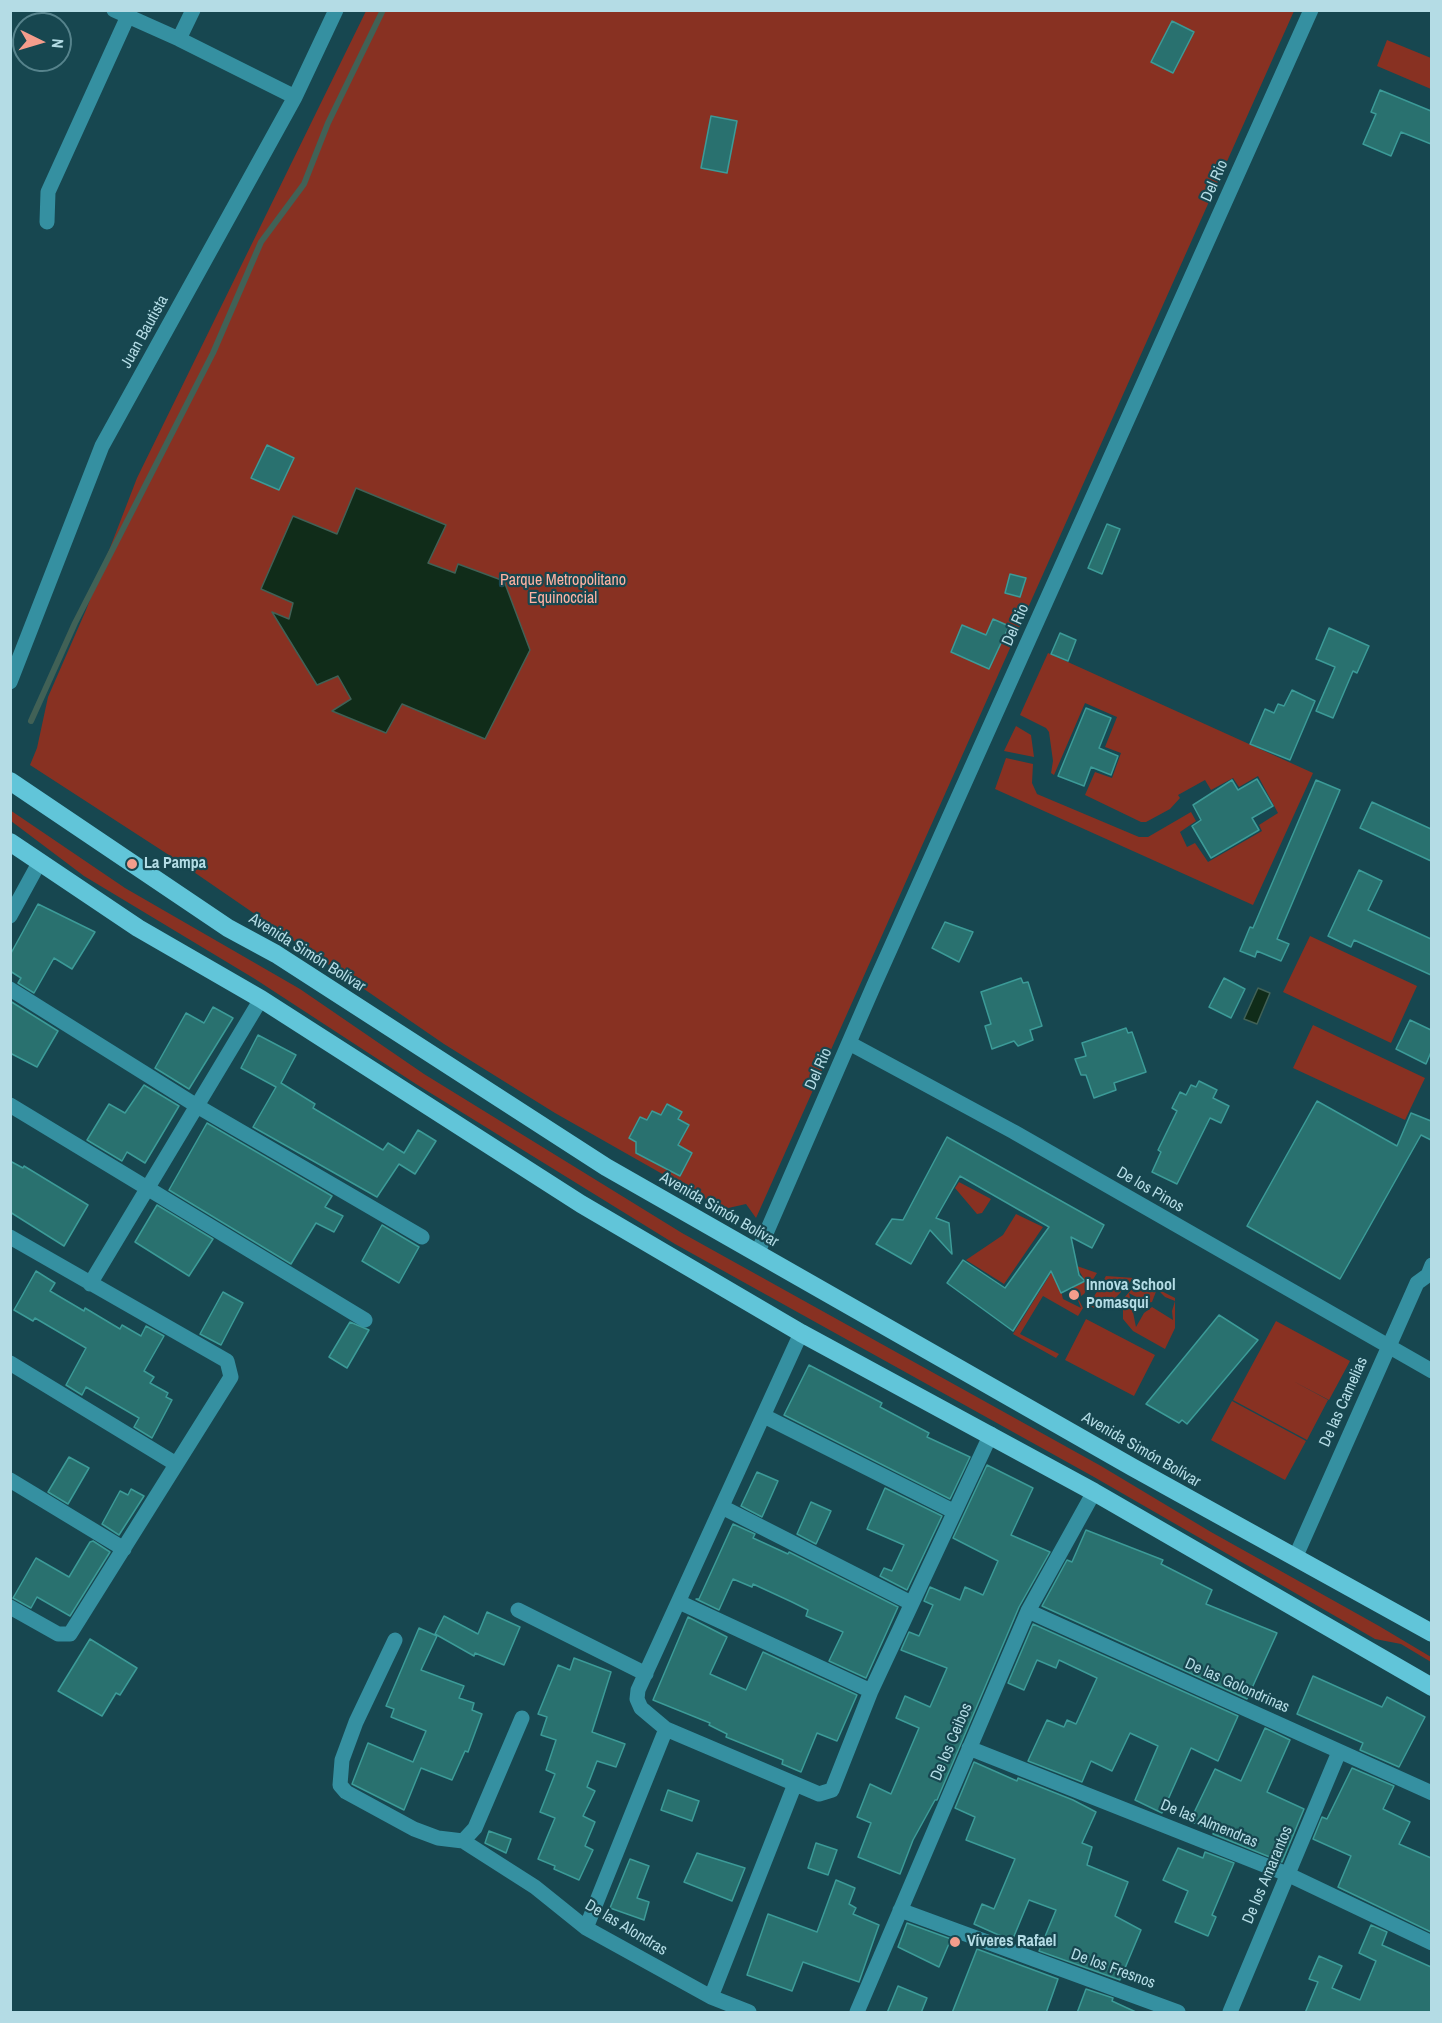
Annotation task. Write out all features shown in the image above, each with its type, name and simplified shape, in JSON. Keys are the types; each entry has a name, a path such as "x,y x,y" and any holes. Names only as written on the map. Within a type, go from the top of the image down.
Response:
{"highway":[{"name":"Avenida Simón Bolívar","path":"10,781 228,928 276,954 606,1167 1295,1558 1431,1632"},
{"path":"10,842 138,928 261,999 581,1204 801,1333 991,1434 1431,1687"}],"street":[{"path":"179,39 194,10"},
{"name":"Juan Bautista","path":"10,682 102,446 295,97 336,10"},
{"name":"Del Rio","path":"757,1254 1311,10"},
{"path":"47,222 48,192 121,13 179,39 295,97"},
{"path":"10,916 39,863"},
{"path":"10,989 197,1106 422,1237"},
{"path":"90,1284 261,999"},
{"name":"De los Pinos","path":"849,1043 996,1122 1431,1371"},
{"path":"10,1105 149,1187 364,1320"},
{"path":"10,1238 227,1361 231,1369 231,1377 70,1634 58,1634 10,1607"},
{"name":"De las Camelias","path":"1295,1558 1417,1283 1428,1275 1431,1265"},
{"path":"801,1333 638,1690 637,1699 641,1708 666,1729 819,1794 832,1790 871,1691 953,1511 991,1434"},
{"path":"10,1363 176,1464"},
{"path":"764,1416 953,1511"},
{"path":"10,1480 124,1549"},
{"name":"De los Ceibos","path":"857,2013 1028,1611 1094,1492"},
{"path":"722,1508 911,1603"},
{"path":"679,1602 871,1691"},
{"path":"518,1610 646,1674"},
{"name":"De las Golondrinas","path":"1028,1611 1431,1793"},
{"path":"395,1640 356,1722 342,1760 340,1785 346,1792 414,1829 438,1838 463,1841 476,1828 522,1718"},
{"path":"586,1928 666,1729"},
{"name":"De las Almendras","path":"969,1748 1287,1874 1431,1943"},
{"name":"De los Amarantos","path":"1230,2013 1339,1752"},
{"path":"711,1997 795,1784"},
{"name":"De las Alondras","path":"463,1841 535,1887 586,1928 711,1997 749,2013"},
{"name":"De los Fresnos","path":"900,1910 1178,2013"}],"green space":[{"name":"Parque Metropolitano Equinoccial","path":"366,11 1294,11 756,1218 746,1204 724,1209 555,1113 444,1044 172,857 30,765 37,748 48,697 86,610 137,478"},
{"path":"1387,40 1431,58 1431,89 1377,66"},
{"path":"1048,653 1313,773 1253,905 995,789 1006,758 1033,764 1032,783 1037,794 1139,837 1148,837 1191,812 1196,821 1180,832 1187,847 1195,843 1208,862 1262,831 1259,825 1278,813 1258,776 1239,787 1233,778 1211,790 1205,780 1178,795 1180,798 1170,809 1146,822 1141,822 1085,795 1095,772 1112,778 1121,753 1105,747 1117,717 1085,703 1054,775 1051,773 1053,761 1049,732 1046,728 1020,715"},
{"path":"1016,726 1031,735 1034,757 1004,751"},
{"path":"10,810 125,888 300,989 424,1074 682,1233 1101,1466 1211,1532 1379,1626 1431,1657 1431,1662 1401,1644 1375,1639 1094,1477 675,1244 416,1084 255,979 84,876 11,821"},
{"path":"1310,936 1417,986 1391,1043 1283,992"},
{"path":"1313,1025 1425,1078 1405,1120 1293,1068"},
{"path":"959,1182 991,1199 982,1213 977,1214 955,1188"},
{"path":"1016,1214 1043,1227 1004,1284 966,1260 1003,1235"},
{"path":"1056,1265 1074,1265 1097,1273 1084,1294 1078,1298 1083,1308 1078,1316 1043,1296 1020,1334 1059,1354 1056,1358 1013,1334","holes":["1077,1267 1085,1281 1073,1288 1081,1308 1063,1299 1061,1280"]},
{"path":"1106,1276 1134,1278 1106,1308 1094,1308 1089,1305"},
{"path":"1140,1280 1175,1298 1175,1301 1175,1328 1165,1349 1133,1331 1123,1319 1123,1299","holes":["1157,1289 1165,1297 1175,1301 1172,1311 1173,1320 1152,1307 1144,1313 1136,1327 1129,1293 1147,1303 1152,1302"]},
{"path":"1086,1319 1155,1355 1134,1396 1065,1360"},
{"path":"1276,1321 1350,1361 1329,1400 1293,1381 1328,1400 1307,1440 1233,1400"},
{"path":"1232,1401 1306,1441 1285,1480 1211,1440"}],"shaded area":[{"path":"356,488 446,525 428,563 455,573 458,564 504,581 530,650 485,739 402,704 386,733 332,711 351,699 338,676 317,685 272,612 289,619 293,603 261,589 293,516 337,534"},
{"path":"1258,988 1270,993 1257,1024 1244,1019"}],"building":[{"path":"1172,21 1194,32 1173,73 1151,62"},
{"path":"1380,90 1431,111 1431,144 1401,132 1391,156 1363,144 1376,114 1371,112"},
{"path":"711,116 737,121 727,173 701,168"},
{"path":"267,445 294,458 279,490 251,478"},
{"path":"1107,524 1120,529 1102,574 1088,568"},
{"path":"1010,574 1026,578 1020,597 1005,593"},
{"path":"993,619 1009,626 989,669 951,652 962,625 986,635"},
{"path":"1329,628 1369,646 1357,673 1353,671 1333,718 1316,711 1335,667 1316,659"},
{"path":"1060,633 1076,640 1068,661 1051,654"},
{"path":"1292,690 1315,701 1290,760 1250,744 1265,709 1274,713 1278,704 1284,706"},
{"path":"1086,708 1111,718 1099,748 1118,756 1111,775 1091,767 1084,786 1058,776"},
{"path":"1257,779 1273,806 1252,818 1259,830 1211,858 1192,826 1201,820 1193,805 1232,780 1238,790"},
{"path":"1316,780 1340,790 1277,939 1289,944 1281,961 1257,951 1255,957 1240,951 1250,927 1253,928"},
{"path":"1372,802 1431,829 1431,861 1360,828"},
{"path":"1359,870 1382,881 1368,910 1431,939 1431,975 1354,940 1351,947 1328,936"},
{"path":"38,904 95,932 72,969 54,958 34,993 18,983 21,978 10,971 10,955"},
{"path":"945,922 973,932 959,962 932,948"},
{"path":"1021,978 1023,983 1028,982 1042,1026 1030,1030 1033,1040 1018,1046 1014,1041 992,1049 985,1026 991,1024 981,992"},
{"path":"1224,978 1245,989 1231,1018 1209,1007"},
{"path":"10,1001 58,1031 37,1067 10,1053"},
{"path":"213,1007 233,1018 189,1089 155,1068 186,1013 204,1023"},
{"path":"1410,1020 1431,1030 1431,1052 1426,1064 1396,1049"},
{"path":"1126,1028 1128,1033 1132,1032 1146,1072 1114,1083 1116,1090 1094,1098 1086,1075 1081,1075 1075,1059 1086,1056 1082,1043"},
{"path":"258,1035 296,1055 281,1083 315,1104 313,1108 383,1150 388,1143 404,1153 418,1130 436,1141 415,1174 399,1164 377,1197 253,1127 276,1087 241,1068"},
{"path":"1199,1081 1217,1090 1213,1098 1229,1106 1221,1123 1210,1118 1177,1184 1152,1172 1161,1152 1158,1150 1177,1111 1172,1108 1180,1092 1186,1095 1191,1085 1196,1087"},
{"path":"144,1085 179,1106 145,1163 127,1152 122,1161 87,1140 109,1104 125,1113"},
{"path":"1317,1101 1397,1146 1411,1113 1431,1121 1431,1140 1421,1135 1340,1279 1247,1226"},
{"path":"667,1104 682,1112 678,1119 689,1125 678,1145 692,1153 680,1176 636,1153 636,1142 629,1138 640,1117 647,1120 652,1111 661,1115"},
{"path":"207,1123 332,1196 325,1207 343,1216 334,1232 316,1223 291,1264 169,1190"},
{"path":"947,1137 1104,1225 1092,1248 1071,1237 1079,1275 1085,1281 1061,1293 1051,1271 1013,1331 947,1283 963,1260 1005,1288 1049,1227 960,1176 936,1218 949,1223 952,1254 930,1230 911,1264 876,1244 892,1219 903,1220"},
{"path":"10,1161 23,1168 24,1166 88,1205 64,1246 10,1212"},
{"path":"157,1205 213,1239 189,1276 135,1242"},
{"path":"382,1225 419,1247 399,1283 362,1261"},
{"path":"36,1271 55,1283 50,1291 84,1311 85,1308 120,1329 122,1325 141,1336 146,1326 164,1336 144,1371 154,1377 150,1383 168,1393 166,1397 172,1400 152,1438 134,1427 139,1418 86,1387 82,1395 66,1385 86,1348 35,1318 33,1321 14,1310"},
{"path":"223,1292 243,1303 221,1345 200,1334"},
{"path":"1219,1315 1258,1340 1187,1424 1182,1420 1179,1423 1146,1404"},
{"path":"350,1322 369,1330 347,1368 329,1357"},
{"path":"809,1365 882,1403 880,1407 929,1433 927,1437 970,1457 950,1499 784,1415"},
{"path":"69,1457 89,1468 68,1504 48,1492"},
{"path":"987,1465 1033,1488 1011,1535 1050,1552 1019,1607 937,1800 913,1840 900,1874 858,1857 871,1823 857,1817 870,1784 891,1794 919,1728 896,1718 905,1696 930,1707 947,1668 901,1650 909,1632 919,1636 933,1605 924,1601 930,1587 960,1600 965,1587 983,1595 998,1561 953,1538"},
{"path":"757,1472 778,1481 762,1517 741,1506"},
{"path":"885,1488 942,1516 907,1590 880,1576 884,1568 892,1571 904,1545 867,1529"},
{"path":"131,1489 144,1496 119,1535 102,1524 120,1491 128,1495"},
{"path":"811,1502 831,1511 816,1544 797,1534"},
{"path":"733,1524 755,1534 753,1538 788,1554 789,1552 898,1607 866,1678 829,1661 843,1632 806,1616 808,1610 792,1602 753,1584 752,1587 733,1579 719,1610 696,1599 699,1599"},
{"path":"1086,1530 1163,1560 1161,1564 1212,1590 1206,1604 1277,1633 1247,1699 1042,1606 1067,1560 1072,1562"},
{"path":"93,1541 110,1552 70,1616 37,1597 31,1608 13,1598 36,1558 69,1577 90,1542"},
{"path":"487,1612 520,1627 504,1665 475,1653 474,1656 435,1634 444,1616 478,1634"},
{"path":"688,1617 727,1637 710,1674 746,1690 763,1652 857,1695 837,1741 817,1733 801,1772 782,1764 783,1760 726,1737 727,1734 709,1725 710,1723 653,1700"},
{"path":"1033,1624 1238,1716 1218,1761 1191,1748 1162,1813 1135,1800 1158,1746 1130,1733 1112,1771 1091,1761 1082,1782 1028,1761 1047,1720 1064,1727 1067,1720 1076,1724 1097,1678 1059,1660 1056,1668 1037,1660 1024,1690 1008,1683"},
{"path":"419,1628 437,1636 421,1670 464,1686 459,1698 474,1703 472,1710 482,1714 468,1752 465,1751 452,1780 421,1768 404,1810 352,1784 368,1743 413,1762 426,1731 391,1717 394,1709 386,1706"},
{"path":"90,1639 137,1668 120,1695 116,1693 102,1716 58,1691"},
{"path":"574,1658 611,1672 592,1732 625,1744 616,1767 597,1761 587,1787 595,1791 583,1816 595,1822 585,1846 593,1850 579,1880 538,1859 555,1818 540,1812 555,1774 546,1770 556,1740 541,1735 547,1717 538,1714 558,1665 570,1670"},
{"path":"1313,1676 1382,1707 1387,1697 1425,1717 1399,1767 1360,1750 1363,1743 1297,1714"},
{"path":"1265,1728 1290,1740 1267,1792 1304,1809 1282,1862 1213,1834 1214,1831 1190,1821 1215,1769 1241,1781"},
{"path":"974,1762 1017,1781 1018,1778 1073,1800 1096,1812 1082,1843 1092,1847 1087,1865 1128,1882 1115,1916 1141,1930 1120,1980 1039,1951 1056,1910 1029,1900 1012,1941 974,1924 982,1904 994,1909 1015,1859 966,1840 975,1817 955,1808"},
{"path":"1352,1768 1394,1786 1383,1809 1410,1822 1399,1844 1431,1858 1431,1932 1338,1887 1351,1856 1313,1839 1322,1817 1327,1819"},
{"path":"668,1790 699,1801 692,1821 661,1810"},
{"path":"489,1831 511,1839 506,1853 485,1843"},
{"path":"816,1843 837,1850 828,1875 808,1868"},
{"path":"1178,1848 1203,1858 1205,1852 1234,1863 1212,1915 1216,1917 1208,1936 1175,1922 1188,1891 1163,1880"},
{"path":"697,1853 745,1868 732,1901 684,1882"},
{"path":"630,1859 649,1866 637,1898 649,1902 644,1920 610,1908"},
{"path":"836,1880 855,1888 849,1904 856,1908 853,1914 879,1925 859,1982 803,1962 792,1991 747,1975 768,1914 817,1932"},
{"path":"907,1923 951,1939 939,1967 898,1947"},
{"path":"1371,1925 1387,1932 1382,1945 1431,1967 1431,2013 1305,2013 1318,1982 1309,1979 1319,1956 1342,1966 1332,1988 1360,2000 1376,1961 1359,1953"},
{"path":"977,1949 1058,1979 1046,2013 952,2013"},
{"path":"898,1986 927,1998 921,2013 887,2013"},
{"path":"1086,1989 1113,1998 1112,2001 1138,2013 1077,2013"}],"waterway":[{"path":"31,721 75,623 213,353 261,242 304,184 328,123 383,10"}],"place":[{"name":"La Pampa","path":"132,864"},
{"name":"Innova School Pomasqui","path":"1074,1295"},
{"name":"Víveres Rafael","path":"955,1942"}]}
